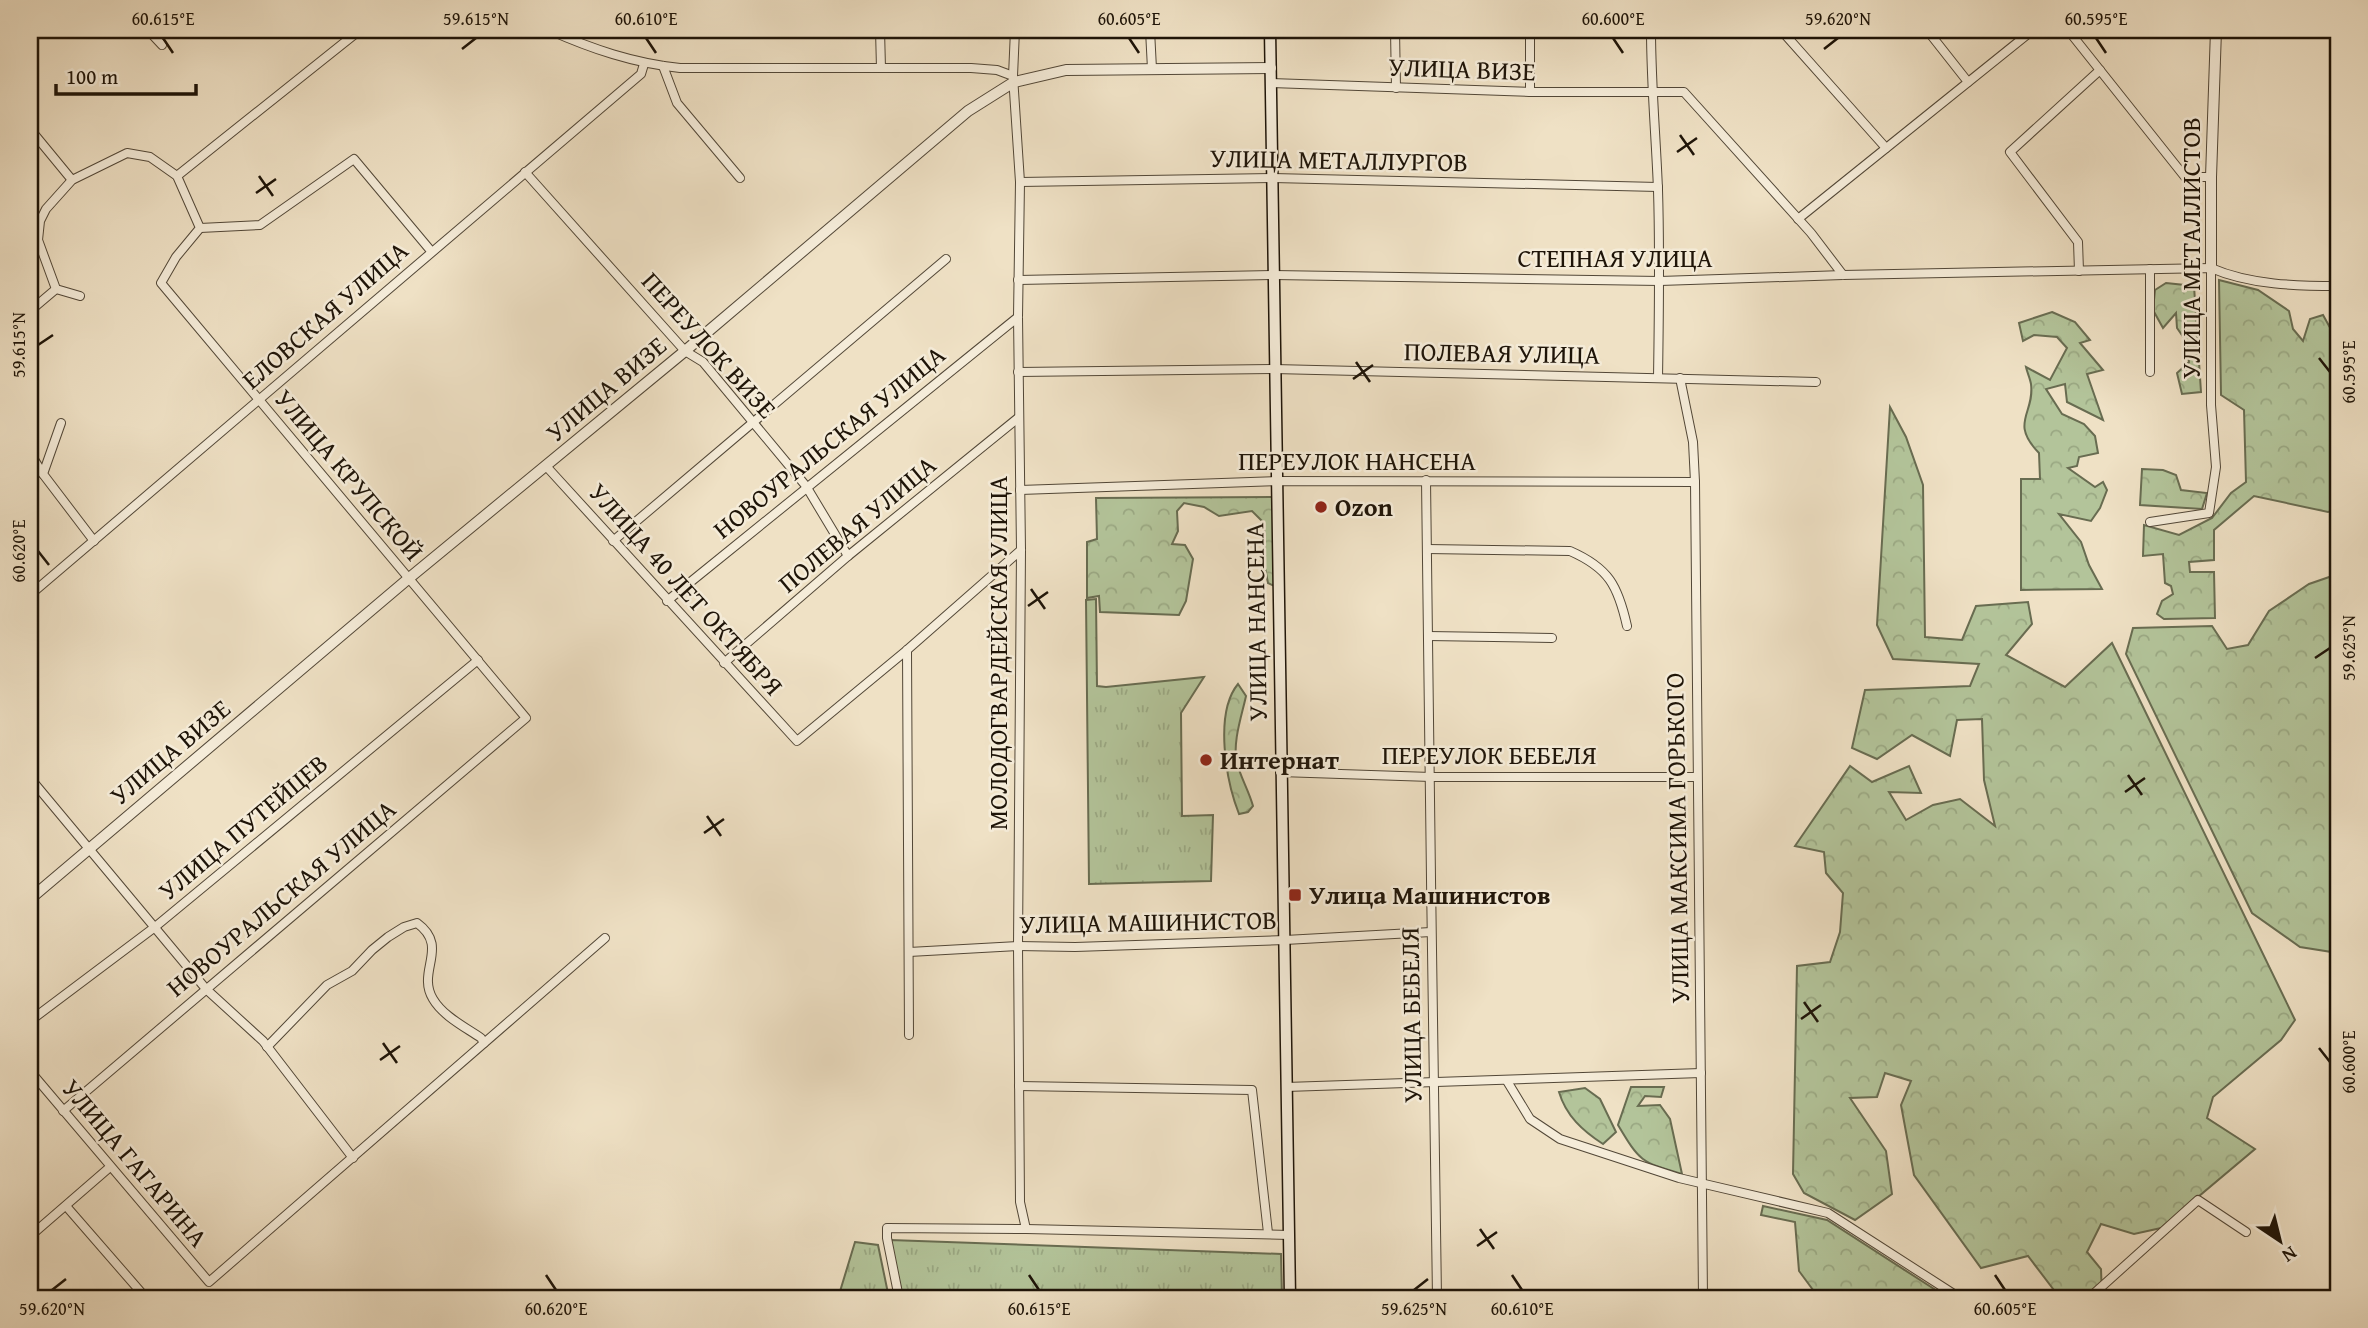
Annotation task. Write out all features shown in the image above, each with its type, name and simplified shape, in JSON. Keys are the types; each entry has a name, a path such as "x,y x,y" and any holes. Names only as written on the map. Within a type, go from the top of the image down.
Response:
{"main road":[{"name":"УЛИЦА НАНСЕНА","path":"1270,30 1290,1298"}],"street":[{"path":"30,39 41,30"},
{"path":"148,30 162,45"},
{"path":"177,176 360,30"},
{"path":"549,30 597,51 644,64 680,68 971,68 997,69 1014,79"},
{"path":"880,30 881,68"},
{"name":"МОЛОДОГВАРДЕЙСКАЯ УЛИЦА","path":"1016,30 1014,79 1020,182 1019,1086 1020,1202 1026,1229"},
{"path":"1150,30 1152,69"},
{"path":"1395,30 1396,88"},
{"path":"1530,30 1530,92"},
{"path":"1651,30 1651,92 1658,187 1660,281 1658,378"},
{"path":"1781,30 1886,148"},
{"path":"1927,30 1968,82"},
{"path":"1798,219 2033,30"},
{"path":"2068,30 2185,177 2211,177"},
{"name":"УЛИЦА МЕТАЛЛИСТОВ","path":"2150,522 2209,513 2216,467 2211,405 2211,177 2216,30"},
{"name":"ЕЛОВСКАЯ УЛИЦА","path":"30,595 641,74 644,64"},
{"path":"663,66 677,103 740,178"},
{"name":"УЛИЦА ВИЗЕ","path":"30,899 408,579 685,351 939,134 1014,79 1066,71 1271,68"},
{"path":"2079,271 2078,242 2010,152 2100,70"},
{"name":"УЛИЦА ВИЗЕ","path":"1271,83 1530,92 1684,92 1798,219 1843,275"},
{"path":"30,129 72,180"},
{"path":"56,289 38,240 40,221 46,209 72,180 127,153 150,158 177,176 200,228 260,225 354,159 431,251"},
{"name":"ПЕРЕУЛОК ВИЗЕ","path":"526,172 685,351 703,362 806,486 848,556"},
{"name":"УЛИЦА МЕТАЛЛУРГОВ","path":"1020,182 1273,178 1658,187"},
{"name":"УЛИЦА КРУПСКОЙ","path":"200,228 176,257 161,283 526,718"},
{"path":"613,541 946,259"},
{"name":"СТЕПНАЯ УЛИЦА","path":"1018,279 1274,275 1660,281 2211,268 2227,275 2268,282 2338,286"},
{"path":"2150,269 2150,372"},
{"path":"56,289 80,296"},
{"path":"30,311 56,289"},
{"name":"НОВОУРАЛЬСКАЯ УЛИЦА","path":"667,601 1018,317"},
{"name":"ПОЛЕВАЯ УЛИЦА","path":"1018,372 1274,369 1816,382"},
{"name":"УЛИЦА МАКСИМА ГОРЬКОГО","path":"1680,379 1693,442 1695,482 1703,1298"},
{"name":"ПОЛЕВАЯ УЛИЦА","path":"724,663 848,556 1018,418"},
{"path":"43,474 61,423"},
{"path":"30,453 94,541"},
{"name":"УЛИЦА 40 ЛЕТ ОКТЯБРЯ","path":"546,466 797,741 907,650"},
{"name":"УЛИЦА БЕБЕЛЯ","path":"1426,480 1432,1084 1437,1298"},
{"name":"ПЕРЕУЛОК НАНСЕНА","path":"1020,490 1277,481 1695,482"},
{"path":"909,1035 907,650 1021,550"},
{"path":"1427,550 1570,551 1587,558 1607,573 1620,595 1627,625"},
{"path":"1428,636 1552,638"},
{"name":"УЛИЦА ПУТЕЙЦЕВ","path":"30,1021 155,927 478,660"},
{"name":"НОВОУРАЛЬСКАЯ УЛИЦА","path":"63,1111 526,718"},
{"name":"ПЕРЕУЛОК БЕБЕЛЯ","path":"1280,772 1431,777 1697,777"},
{"path":"30,778 206,989 267,1047 353,1158 605,938"},
{"path":"267,1047 327,985 352,971 388,937 417,923 427,930 433,941 428,972 431,996 440,1010 481,1038 484,1043"},
{"name":"УЛИЦА МАШИНИСТОВ","path":"909,952 1018,946 1075,947 1285,940 1431,932"},
{"name":"УЛИЦА ГАГАРИНА","path":"30,1071 209,1282 353,1158"},
{"path":"1286,1087 1701,1073"},
{"path":"1507,1081 1530,1119 1560,1139 1702,1185 1828,1213 1960,1298"},
{"path":"1019,1086 1252,1090 1268,1233"},
{"path":"35,1232 110,1167"},
{"path":"2089,1298 2198,1200 2246,1232"},
{"path":"66,1206 146,1298"},
{"path":"900,1298 887,1228 1289,1235"}],"green space":[{"path":"2219,280 2258,290 2289,311 2293,329 2303,341 2310,319 2323,315 2338,342 2338,509 2328,512 2254,496 2214,530 2214,560 2189,562 2190,572 2214,572 2215,618 2164,619 2157,614 2162,601 2173,594 2171,586 2165,583 2163,554 2143,556 2144,525 2179,535 2212,518 2231,493 2246,482 2244,410 2221,395"},
{"path":"2166,283 2194,286 2201,392 2182,394 2177,373 2189,362 2186,341 2177,328 2176,313 2163,328 2153,310 2155,290"},
{"path":"2052,312 2075,322 2090,340 2080,343 2103,370 2087,374 2103,420 2067,402 2065,384 2046,389 2062,414 2084,424 2095,436 2098,453 2079,457 2077,466 2068,468 2095,487 2103,482 2107,490 2100,508 2091,521 2059,514 2081,542 2102,589 2021,590 2021,479 2040,479 2039,453 2030,442 2024,425 2031,394 2026,367 2050,380 2067,348 2057,337 2034,335 2023,341 2019,323"},
{"path":"1890,407 1906,437 1923,485 1925,637 1962,640 1976,606 2028,602 2032,624 2006,655 2065,687 2112,643 2295,1020 2281,1040 2213,1097 2207,1118 2255,1149 2161,1228 2134,1234 2101,1224 2087,1252 2101,1269 2102,1298 2060,1298 2028,1256 1981,1268 1914,1175 1901,1105 1911,1081 1885,1073 1877,1097 1850,1098 1886,1151 1892,1194 1855,1220 1804,1193 1793,1174 1797,966 1830,962 1840,932 1843,893 1826,873 1824,852 1795,846 1850,766 1872,782 1909,766 1921,793 1889,792 1906,820 1933,805 1960,799 1995,826 1984,780 1982,719 1957,720 1950,756 1912,735 1877,759 1852,748 1865,690 1970,686 1979,664 1893,659 1877,625"},
{"path":"2142,469 2163,470 2176,475 2181,490 2207,493 2202,509 2140,505"},
{"path":"1274,497 1274,586 1268,583 1265,568 1264,523 1252,511 1219,516 1204,507 1184,503 1177,511 1178,531 1172,544 1185,545 1193,559 1186,601 1179,615 1100,612 1099,596 1087,598 1087,542 1097,539 1096,498"},
{"path":"2338,574 2338,953 2300,947 2252,913 2126,654 2133,628 2212,626 2227,649 2248,645 2269,611 2309,584"},
{"path":"1096,599 1097,686 1204,677 1181,713 1182,816 1213,815 1211,881 1089,884 1086,600"},
{"path":"1238,684 1246,696 1238,729 1236,755 1238,768 1253,806 1248,812 1239,814 1230,784 1224,729 1226,712"},
{"path":"1631,1087 1664,1087 1661,1097 1645,1096 1638,1106 1660,1105 1670,1119 1682,1174 1643,1159 1618,1125"},
{"path":"1585,1088 1600,1099 1616,1132 1603,1144 1576,1122 1559,1092"},
{"path":"1763,1206 1827,1220 1945,1298 1819,1298 1799,1271 1795,1222 1761,1215"},
{"path":"890,1240 1281,1254 1282,1298 903,1298"},
{"path":"855,1242 878,1245 889,1298 838,1298"}],"place":[{"name":"Ozon","path":"1321,507"},
{"name":"Интернат","path":"1206,760"},
{"name":"Улица Машинистов","path":"1295,895"}]}
